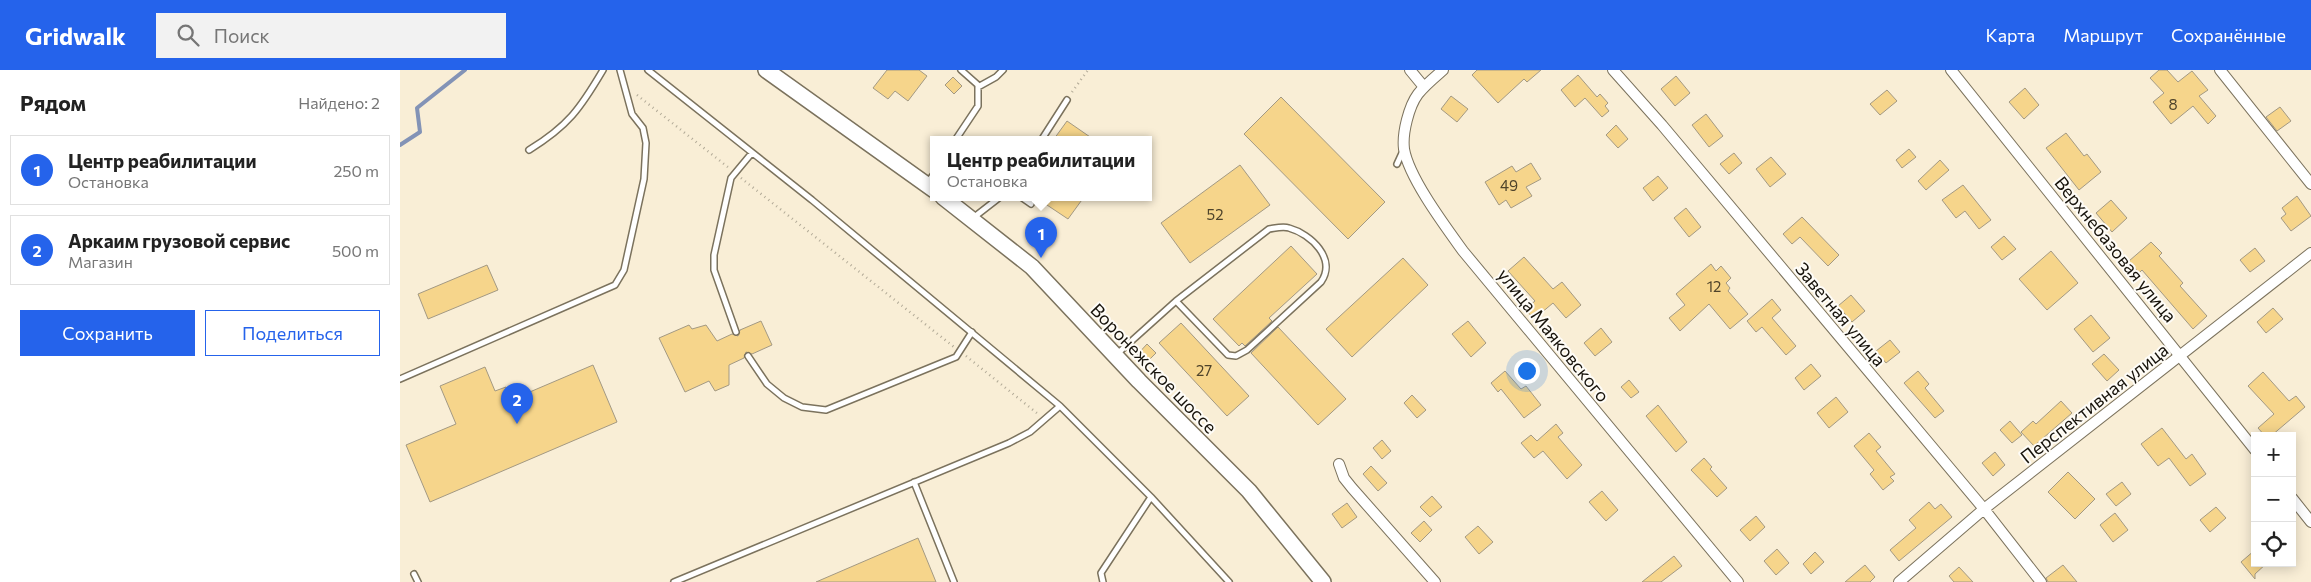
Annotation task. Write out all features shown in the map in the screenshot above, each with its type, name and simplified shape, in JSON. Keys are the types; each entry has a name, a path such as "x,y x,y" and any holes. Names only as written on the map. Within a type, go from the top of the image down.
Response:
{"main road":[{"path":"766,70 930,182"},
{"name":"Воронежское шоссе","path":"948,201 1032,267 1115,356 1248,491 1323,582"}],"street":[{"path":"1410,70 1424,87"},
{"name":"улица Маяковского","path":"1443,70 1424,87 1413,103 1406,126 1404,148 1416,178 1438,216 1463,251 1738,582"},
{"name":"Заветная улица","path":"1613,70 1984,510 2041,582"},
{"name":"Верхнебазовая улица","path":"1951,70 2251,445"},
{"path":"2220,70 2311,184"},
{"name":"Перспективная улица","path":"1899,582 1984,510 2311,253"},
{"path":"1339,464 1344,478 1352,488 1435,582"},
{"path":"2296,503 2311,522"}],"lane":[{"path":"529,150 554,135 582,107 603,70"},
{"path":"400,379 615,285 620,279 624,270 644,179 646,143 643,128 632,114 620,70"},
{"path":"648,70 751,154 812,200 1060,406 1151,496 1229,582"},
{"path":"958,136 978,106 978,87 961,70"},
{"path":"978,87 996,77 1002,70"},
{"path":"1044,136 1067,100"},
{"path":"1397,164 1404,148"},
{"path":"736,332 714,270 714,255 731,178 751,154"},
{"path":"973,219 995,201"},
{"path":"1027,201 1032,204"},
{"path":"1115,356 1176,301 1269,229 1286,227 1307,236 1322,253 1328,266 1321,282 1247,350 1236,356 1228,354 1176,301"},
{"path":"748,356 766,384 784,398 802,407 826,410 956,357 972,332"},
{"path":"674,582 1009,443 1030,432 1060,406"},
{"path":"914,482 954,582"},
{"path":"1103,582 1101,573 1151,496"},
{"path":"414,574 418,582"}],"path":[{"path":"1067,100 1088,70"},
{"path":"624,85 1045,420"}],"building":[{"path":"887,70 919,70 927,76 908,101 895,91 888,99 873,88"},
{"path":"1477,70 1541,70 1527,82 1524,79 1498,103 1472,75"},
{"path":"2159,70 2167,70 2178,82 2192,71 2208,90 2199,96 2216,116 2208,124 2193,106 2171,124 2153,102 2164,93 2150,78"},
{"path":"1578,75 1597,97 1600,94 1608,103 1605,106 1609,111 1602,117 1585,98 1575,107 1561,90"},
{"path":"1676,76 1690,93 1675,106 1661,89"},
{"path":"953,77 962,86 954,94 945,85"},
{"path":"2025,88 2039,105 2024,119 2009,102"},
{"path":"1887,90 1897,101 1880,115 1870,104"},
{"path":"1451,96 1468,109 1457,122 1441,109"},
{"path":"1281,97 1385,202 1348,239 1244,134"},
{"path":"2280,107 2291,121 2277,131 2266,117"},
{"path":"1706,114 1723,136 1709,147 1692,125"},
{"path":"1067,121 1089,136 1056,136"},
{"path":"1616,125 1628,139 1618,148 1606,135"},
{"path":"2066,133 2084,156 2087,154 2101,172 2079,190 2046,148"},
{"path":"1909,149 1916,157 1902,168 1896,160"},
{"path":"1734,153 1742,163 1729,174 1720,164"},
{"path":"1771,157 1786,174 1770,187 1756,169"},
{"path":"1940,160 1949,170 1926,190 1918,181"},
{"path":"1531,163 1541,179 1526,187 1532,196 1511,208 1506,200 1499,205 1485,182 1512,166 1516,172"},
{"path":"1240,165 1270,205 1190,263 1161,223"},
{"path":"1658,176 1668,188 1653,201 1643,188"},
{"path":"1963,185 1991,220 1979,229 1965,211 1956,218 1942,200"},
{"path":"2297,196 2311,216 2291,231 2281,218 2286,214 2282,208"},
{"path":"2111,200 2127,218 2112,232 2096,213"},
{"path":"1041,201 1081,201 1068,219"},
{"path":"1686,208 1701,227 1689,237 1674,218"},
{"path":"1802,217 1839,255 1828,266 1800,237 1792,244 1783,234"},
{"path":"2004,236 2016,249 2002,260 1991,247"},
{"path":"2151,242 2162,253 2159,256 2183,283 2180,286 2207,316 2193,329 2142,270 2139,273 2129,261"},
{"path":"1291,246 1317,274 1269,318 1272,321 1245,346 1242,343 1239,346 1213,319"},
{"path":"2255,248 2265,261 2250,272 2240,260"},
{"path":"2051,251 2078,283 2047,310 2019,279"},
{"path":"1524,257 1553,289 1562,282 1581,305 1566,318 1553,303 1534,319 1525,309 1535,301 1508,271"},
{"path":"1403,258 1428,285 1352,357 1326,329"},
{"path":"1711,264 1716,271 1721,266 1731,278 1726,283 1730,288 1728,291 1748,314 1730,329 1709,304 1680,331 1669,318 1685,305 1676,294"},
{"path":"487,265 498,290 428,319 418,294"},
{"path":"1851,295 1865,311 1852,322 1838,306"},
{"path":"1772,299 1781,310 1772,318 1796,346 1786,355 1762,327 1756,332 1747,321"},
{"path":"2273,308 2283,319 2266,333 2257,322"},
{"path":"2091,315 2110,338 2093,352 2074,329"},
{"path":"761,321 772,345 752,354 746,352 744,358 729,365 729,385 715,391 709,381 685,392 659,338 689,325 692,329 706,325 717,341 732,334 738,336 740,330"},
{"path":"1468,321 1486,343 1471,357 1452,334"},
{"path":"1181,323 1249,396 1227,416 1159,343"},
{"path":"1278,327 1346,399 1318,425 1251,353"},
{"path":"1601,328 1612,342 1595,356 1584,343"},
{"path":"1890,340 1900,352 1886,363 1876,351"},
{"path":"1147,344 1156,353 1145,364 1136,356"},
{"path":"2104,354 2119,370 2107,381 2092,364"},
{"path":"1811,364 1821,376 1804,390 1795,378"},
{"path":"593,365 617,422 430,502 406,445 456,424 440,386 485,367 495,391 506,387 511,400"},
{"path":"1505,371 1521,389 1526,386 1541,405 1524,418 1501,389 1498,392 1491,383"},
{"path":"1918,371 1929,384 1925,388 1944,411 1935,418 1904,383"},
{"path":"2263,372 2289,401 2296,396 2305,407 2276,432 2262,432 2258,428 2274,414 2248,386"},
{"path":"1629,380 1639,392 1631,398 1621,387"},
{"path":"1412,395 1426,410 1417,418 1404,403"},
{"path":"1836,397 1848,412 1829,428 1817,413"},
{"path":"2061,401 2072,413 2034,446 2021,432 2033,421 2036,424"},
{"path":"1658,405 1687,442 1676,452 1646,416"},
{"path":"2010,421 2022,435 2012,443 2000,430"},
{"path":"1556,424 1563,433 1558,437 1582,465 1567,479 1543,451 1534,458 1521,443 1531,435 1537,441"},
{"path":"2162,428 2186,459 2192,454 2206,474 2190,486 2169,458 2158,466 2141,444"},
{"path":"1869,433 1881,447 1876,451 1895,474 1890,477 1894,481 1883,490 1870,474 1874,470 1854,446"},
{"path":"1382,440 1391,451 1382,459 1373,448"},
{"path":"1995,452 2005,465 1993,476 1982,463"},
{"path":"1704,458 1712,467 1710,469 1727,488 1717,497 1691,470"},
{"path":"1371,466 1387,483 1378,491 1363,474"},
{"path":"2068,472 2095,499 2075,519 2048,492"},
{"path":"2122,482 2131,494 2116,506 2106,494"},
{"path":"1602,491 1618,510 1606,521 1589,502"},
{"path":"1432,496 1442,507 1430,517 1420,507"},
{"path":"1929,502 1935,509 1941,504 1952,517 1899,561 1890,550 1916,528 1909,520"},
{"path":"1347,503 1357,517 1342,528 1332,514"},
{"path":"2216,507 2226,518 2210,532 2200,520"},
{"path":"2115,513 2128,530 2113,542 2100,525"},
{"path":"1756,516 1765,527 1750,541 1740,530"},
{"path":"1424,521 1432,530 1420,542 1411,533"},
{"path":"1478,526 1493,542 1479,554 1465,537"},
{"path":"918,538 936,582 816,582"},
{"path":"1777,549 1789,563 1776,575 1764,561"},
{"path":"1815,552 1824,562 1811,574 1803,564"},
{"path":"2251,553 2251,567 2263,567 2255,574 2255,579 2241,562"},
{"path":"1674,556 1682,566 1661,582 1642,582"},
{"path":"1865,565 1875,577 1870,582 1845,582"},
{"path":"2063,565 2077,582 2048,582 2046,578"},
{"path":"1959,567 1973,582 1954,582 1949,576"}],"waterway":[{"path":"400,145 420,132 417,108 465,70"}],"place":[{"name":"Центр реабилитации","path":"1041,258"},
{"name":"Аркаим грузовой сервис","path":"517,424"}]}
